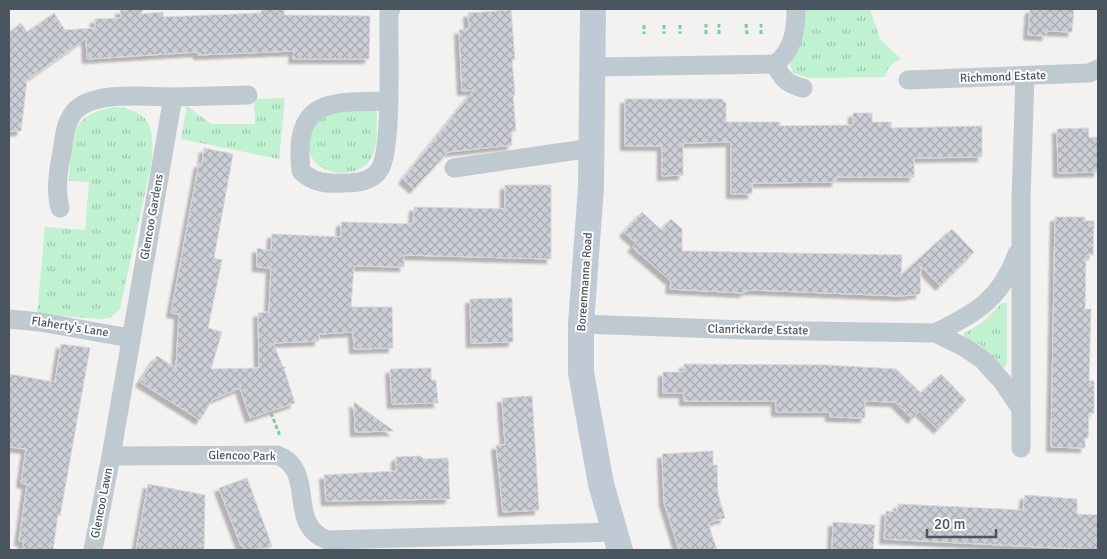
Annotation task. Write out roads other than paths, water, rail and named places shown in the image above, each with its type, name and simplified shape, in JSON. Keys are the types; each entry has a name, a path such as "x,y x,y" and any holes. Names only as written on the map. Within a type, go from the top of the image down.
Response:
{"main road":[{"name":"Boreenmanna Road","path":"593,9 592,148 581,324 584,391 601,484 618,541"}],"street":[{"path":"387,101 338,102 314,111 304,126 299,141 301,171 316,182 338,184 360,182 374,176 380,169 386,147 389,13 391,9"},
{"path":"593,67 775,64 786,53 793,38 796,9"},
{"path":"775,64 781,78 788,84 803,88"},
{"name":"Richmond Estate","path":"908,80 1025,77 1089,73 1098,69"},
{"name":"Clanrickarde Estate","path":"1021,448 1021,245 1025,77"},
{"path":"60,208 57,196 66,126 74,112 91,99 248,95"},
{"name":"Glencoo Gardens","path":"130,338 173,97"},
{"path":"454,168 592,148"},
{"name":"Clanrickarde Estate","path":"935,333 972,314 996,294 1013,265 1021,245"},
{"name":"Flaherty's Lane","path":"9,319 40,322 130,338"},
{"name":"Clanrickarde Estate","path":"581,324 747,330 935,333 964,347 982,359 1002,380 1020,409"},
{"path":"112,456 130,338"},
{"name":"Glencoo Park","path":"112,456 277,455 287,458 294,467 309,529 317,537 328,540 383,545 618,541"},
{"name":"Glencoo Lawn","path":"93,550 112,456"}]}
